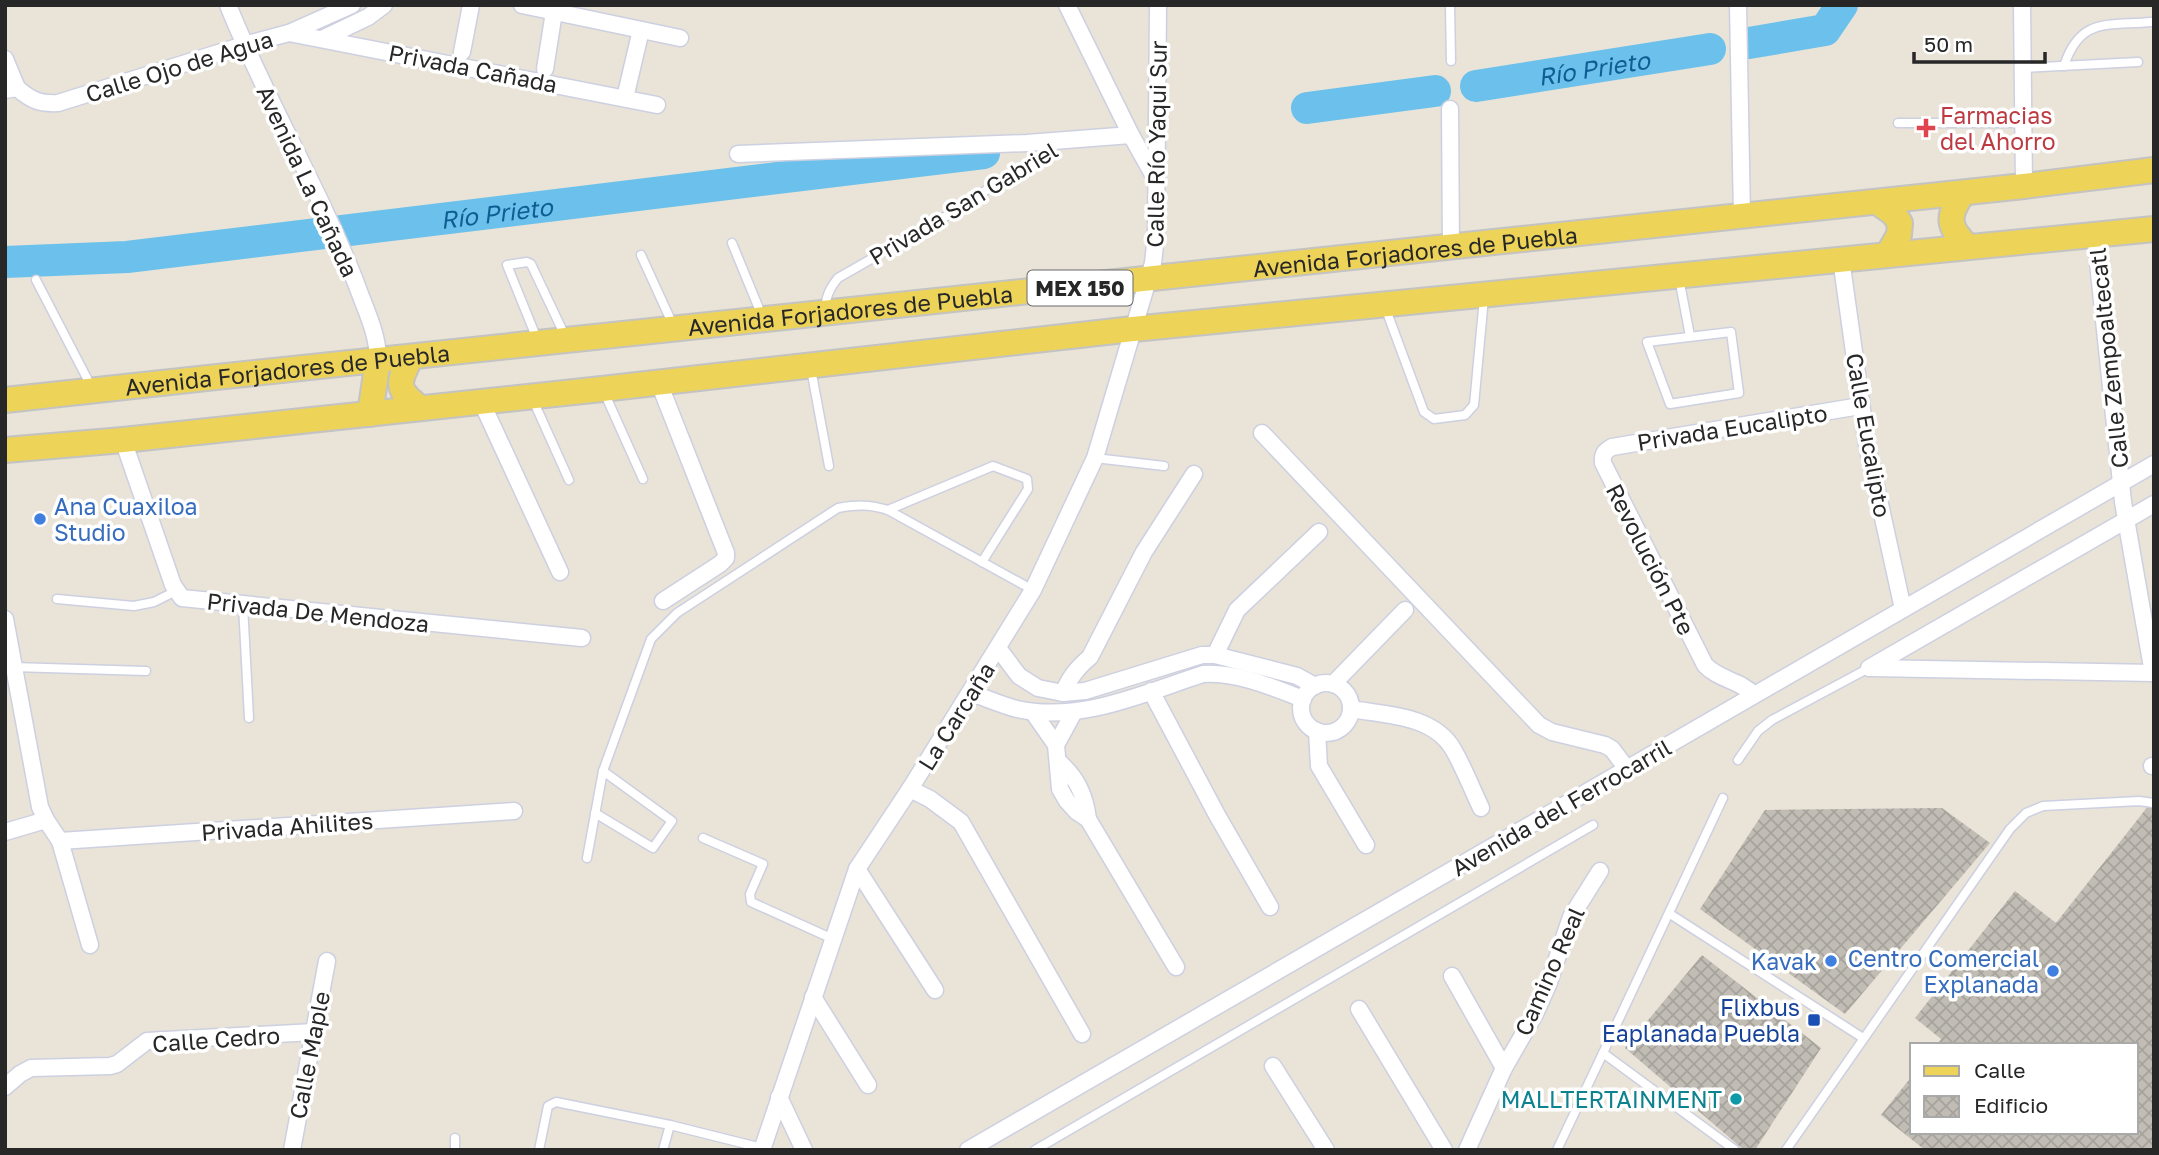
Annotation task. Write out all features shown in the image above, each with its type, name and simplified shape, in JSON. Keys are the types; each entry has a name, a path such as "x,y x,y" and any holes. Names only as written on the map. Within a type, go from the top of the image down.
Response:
{"main road":[{"name":"Avenida Forjadores de Puebla","path":"6,400 567,339 1148,281 2024,187 2154,170"},
{"path":"1963,193 1955,205 1951,221 1952,229 1967,246"},
{"path":"1877,202 1894,213 1900,223 1899,235 1888,254"},
{"name":"MEX 150","path":"9,446 123,440 1133,329 2154,229"},
{"path":"411,357 400,383 402,391 421,408"},
{"path":"370,414 378,360"}],"street":[{"name":"Avenida La Cañada","path":"228,5 244,45 342,248 378,341 378,360"},
{"path":"322,39 368,17 384,5"},
{"path":"462,52 471,5"},
{"path":"522,5 680,38"},
{"path":"1067,5 1155,178"},
{"name":"Calle Río Yaqui Sur","path":"1148,281 1156,236 1157,5"},
{"path":"1738,5 1742,217"},
{"path":"2022,5 2024,187"},
{"name":"Calle Ojo de Agua","path":"11,89 42,104 58,103 289,33 350,6"},
{"path":"545,69 554,12"},
{"path":"625,98 640,30"},
{"name":"Privada Cañada","path":"289,33 657,105"},
{"path":"5,59 11,89"},
{"path":"1450,109 1451,248"},
{"name":"Privada San Gabriel","path":"1062,141 1131,135"},
{"path":"738,154 1062,141"},
{"name":"Calle Zempoaltecatl","path":"2095,234 2121,482 2126,519 2147,601 2154,673"},
{"name":"Calle Eucalipto","path":"1841,259 1860,406 1903,609"},
{"name":"La Carcaña","path":"762,1149 857,869 971,693 1032,590 1095,458 1148,281"},
{"path":"659,383 726,553 726,558 720,564 663,601"},
{"path":"481,401 560,572"},
{"name":"Privada Eucalipto","path":"1605,451 1612,447 1860,406"},
{"path":"1262,433 1539,724 1552,732 1605,745 1612,749 1627,769"},
{"name":"Privada De Mendoza","path":"123,440 176,591 182,598 582,638"},
{"name":"Revolución Pte","path":"1605,451 1603,464 1705,666 1712,672 1746,686 1754,695"},
{"name":"Avenida del Ferrocarril","path":"968,1150 2154,464"},
{"path":"1063,693 1069,679 1090,657 1144,552 1194,474"},
{"path":"1869,668 2154,504"},
{"path":"1215,655 1237,610 1319,533"},
{"path":"998,648 1019,676 1038,688 1063,693 1085,691 1202,655 1215,655 1297,676 1315,686 1333,684 1405,610"},
{"path":"5,619 40,807 60,841 90,945"},
{"path":"1090,657 1103,685"},
{"path":"1869,668 2154,673"},
{"path":"971,693 1033,712 1074,712 1203,674 1218,673 1279,689 1303,699"},
{"path":"1315,686 1303,699 1302,714 1305,721 1324,733 1339,729 1345,724 1351,709 1347,694 1333,684"},
{"path":"1151,691 1217,815 1270,906"},
{"path":"1351,709 1412,720 1429,726 1452,747 1481,808"},
{"path":"1033,712 1056,745 1059,762 1077,781 1083,793 1088,819 1176,967"},
{"path":"1056,745 1074,712"},
{"path":"1317,731 1318,766 1366,845"},
{"path":"910,789 930,799 961,822 1082,1034"},
{"name":"Privada Ahilites","path":"60,841 514,811"},
{"path":"5,832 46,820"},
{"path":"857,869 872,888 935,990"},
{"name":"Camino Real","path":"1467,1150 1504,1068 1548,985 1571,917 1600,872"},
{"name":"Calle Maple","path":"292,1150 327,961"},
{"path":"1452,976 1504,1068"},
{"path":"813,998 868,1085"},
{"path":"1359,1009 1444,1150"},
{"name":"Calle Cedro","path":"5,1087 32,1068 117,1064 148,1041 314,1032"},
{"path":"1273,1066 1326,1150"},
{"path":"779,1097 804,1150"}],"lane":[{"path":"1451,5 1451,61"},
{"path":"2064,66 2070,49 2081,34 2092,27 2151,22"},
{"path":"2023,68 2138,62"},
{"path":"1898,123 2024,123"},
{"name":"Privada San Gabriel","path":"825,313 830,288 838,278 948,215 1062,141"},
{"path":"732,243 763,319"},
{"path":"640,255 674,328"},
{"path":"539,342 508,265 527,262 531,264 567,339"},
{"path":"1678,275 1690,336"},
{"path":"36,280 93,390"},
{"path":"1384,304 1424,412 1434,419 1465,415 1474,405 1484,295"},
{"path":"1731,332 1740,393 1670,404 1647,341 1690,336 1731,332"},
{"path":"810,366 829,466"},
{"path":"602,389 643,479"},
{"path":"532,396 569,480"},
{"path":"1095,458 1164,466"},
{"path":"888,510 993,466 1027,479 1028,489 982,562"},
{"path":"587,858 603,771 651,639 677,613 838,508 857,504 888,510 1032,590"},
{"path":"57,598 134,606 153,602 176,591"},
{"path":"243,605 249,718"},
{"path":"13,667 146,671"},
{"path":"1738,760 1758,731 1772,720 1869,668"},
{"path":"595,813 653,848 672,821 603,771"},
{"path":"1557,1150 1723,798"},
{"path":"1786,1150 2010,829 2026,813 2043,806 2139,801 2154,803"},
{"path":"1035,1150 1593,825"},
{"path":"703,838 763,864 750,894 751,902 833,939"},
{"path":"1670,914 1863,1038"},
{"path":"1603,1053 1735,1150"},
{"path":"538,1150 548,1105 553,1103 670,1125 762,1149"},
{"path":"663,1150 670,1125"},
{"path":"455,1138 455,1150"}],"building":[{"name":"Centro Comercial Explanada","path":"2149,805 2154,809 2154,1150 1925,1150 1881,1115 1910,1079 1910,1134 2138,1134 2138,1043 1938,1043 1941,1039 1915,1018 2015,891 2056,923"},
{"name":"Kavak","path":"1942,808 1990,843 1845,1014 1700,909 1765,810"},
{"name":"MALLTERTAINMENT","path":"1702,955 1821,1048 1755,1150 1744,1150 1625,1048"}],"waterway":[{"name":"Río Prieto","path":"1749,43 1825,30 1842,5"},
{"name":"Río Prieto","path":"1476,86 1710,49"},
{"name":"Río Prieto","path":"1307,108 1435,91"},
{"name":"Río Prieto","path":"5,262 127,257 984,153"}],"place":[{"name":"Farmacias del Ahorro","path":"1926,128"},
{"name":"Ana Cuaxiloa Studio","path":"40,519"},
{"name":"Kavak","path":"1831,961"},
{"name":"Centro Comercial Explanada","path":"2053,971"},
{"name":"Flixbus Eaplanada Puebla","path":"1814,1020"},
{"name":"MALLTERTAINMENT","path":"1736,1099"}]}
